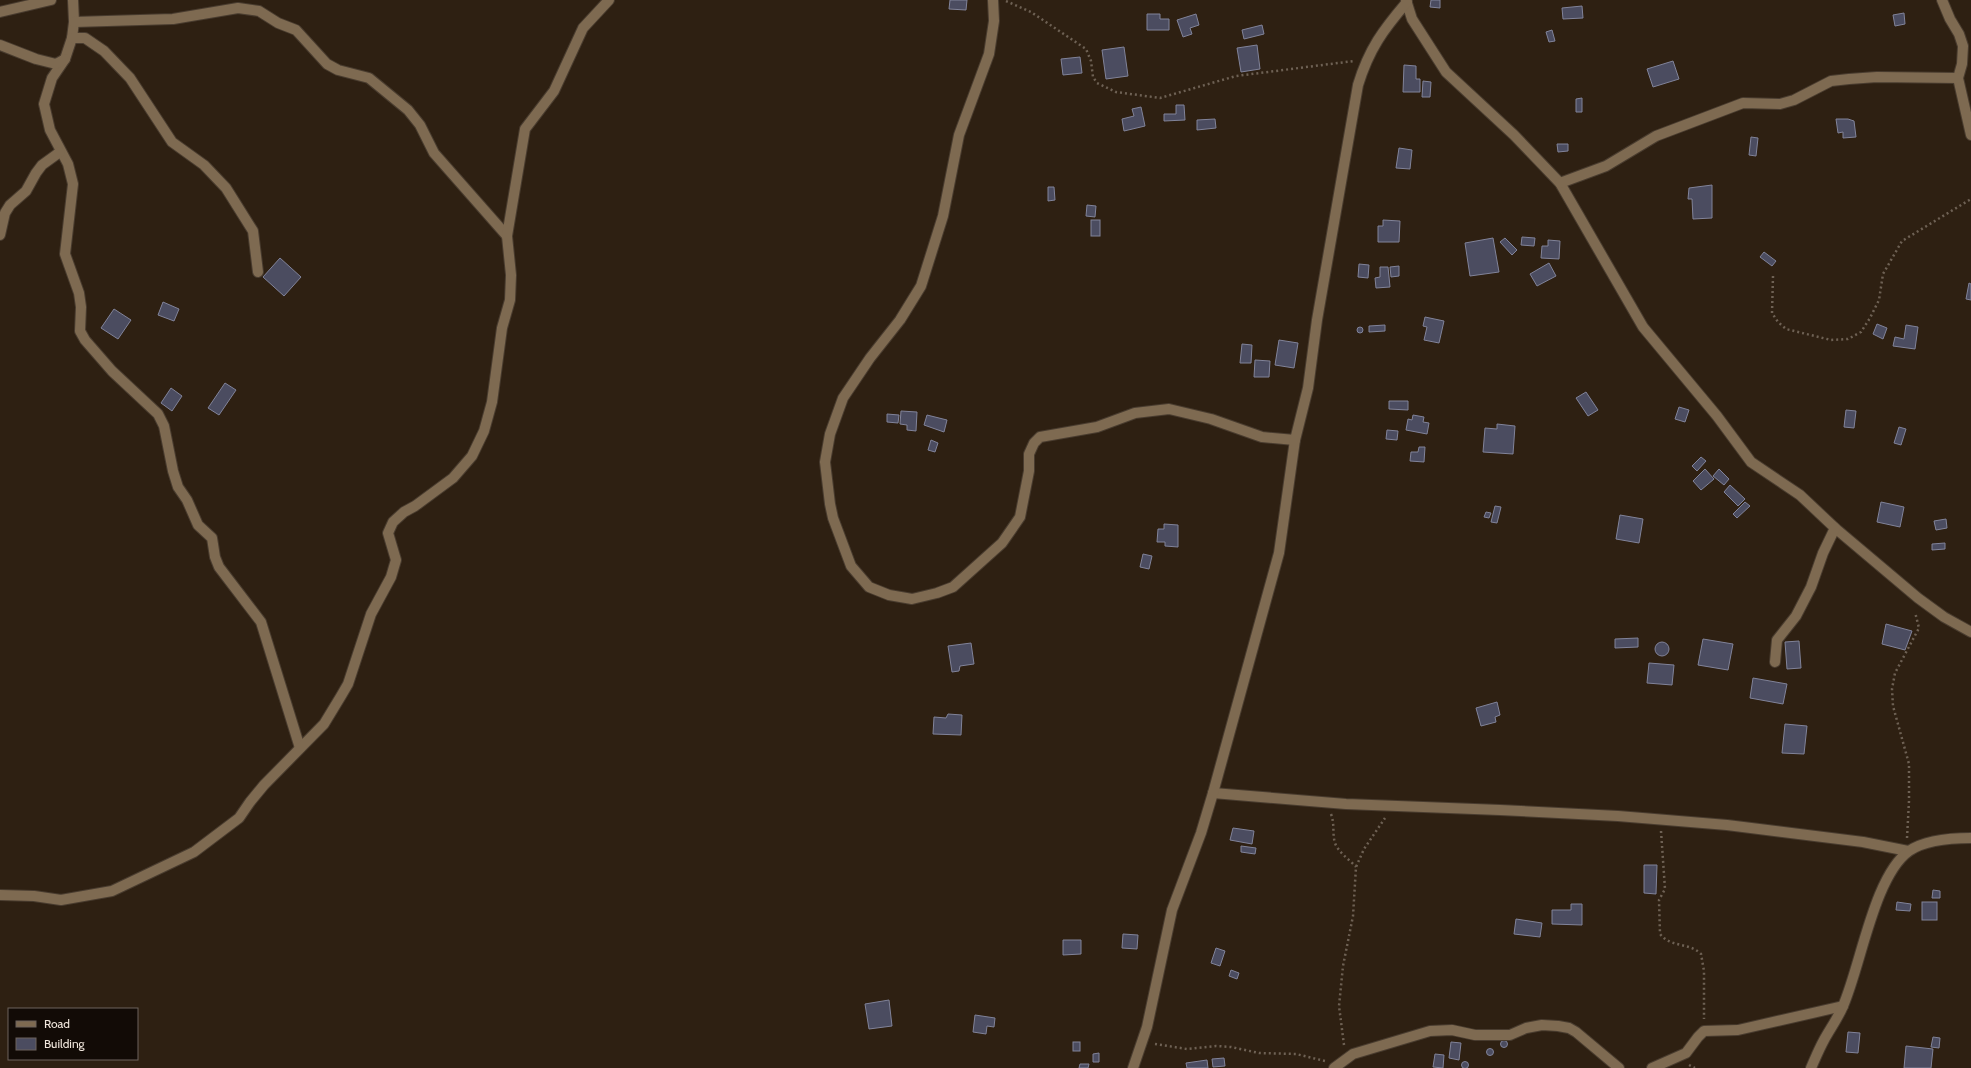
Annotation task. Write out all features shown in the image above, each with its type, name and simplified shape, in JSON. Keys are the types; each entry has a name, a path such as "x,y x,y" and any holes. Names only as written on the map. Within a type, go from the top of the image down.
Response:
{"street":[{"path":"0,12 51,0"},
{"path":"73,0 74,22 72,38 65,60 52,78 44,104 50,130 60,152 68,164 73,184 65,254 79,293 81,307 80,331 85,340 112,371 158,414 164,426 173,471 178,487 187,500 198,525 212,538 215,557 220,567 262,622 300,748"},
{"path":"0,895 34,896 61,900 112,891 194,852 239,818 259,791 324,724 348,684 371,614 391,577 396,560 396,554 390,545 388,533 393,522 453,478 472,456 484,431 492,402 502,328 510,300 511,275 507,236 525,130 554,91 583,28 608,0"},
{"path":"993,0 994,21 989,54 959,135 942,216 922,286 900,320 870,358 843,398 830,434 825,462 831,511 851,566 869,586 889,596 912,599 937,593 953,587 1002,543 1020,517 1029,471 1029,454 1034,443 1040,437 1097,427 1135,413 1169,409 1211,419 1262,437 1294,440"},
{"path":"1942,0 1950,19 1960,34 1963,46 1966,64 1958,78 1971,135"},
{"path":"1133,1068 1142,1042 1172,910 1201,833 1213,793 1279,553 1294,440 1308,388 1317,320 1343,180 1358,85 1366,60 1385,28 1407,1"},
{"path":"1407,1 1412,19 1446,72 1514,135 1560,182 1643,327 1717,416 1751,462 1800,496 1835,528 1918,598 1944,617 1971,632"},
{"path":"74,22 174,19 238,8 259,11 278,23 296,30 326,64 338,70 369,78 408,110 420,125 434,153 507,236"},
{"path":"72,38 85,38 104,51 130,78 172,142 204,166 226,188 253,231 258,272"},
{"path":"0,45 36,59 56,64 65,60"},
{"path":"1560,182 1606,166 1656,136 1743,103 1758,102 1780,104 1794,100 1831,81 1877,77 1958,78"},
{"path":"0,235 5,213 10,205 26,191 42,165 60,152"},
{"path":"1774,662 1777,640 1796,616 1808,593 1835,528"},
{"path":"1213,793 1326,803 1500,810 1660,820 1757,829 1863,842 1907,851"},
{"path":"1811,1068 1824,1040 1843,1006 1885,883 1892,868 1907,851 1918,846 1932,842 1971,838"},
{"path":"1652,1068 1686,1053 1698,1037 1704,1032 1738,1030 1843,1006"},
{"path":"1340,1064 1353,1054 1430,1031 1452,1030 1475,1035 1510,1035 1526,1028 1542,1025 1558,1026 1576,1032 1619,1068"}],"path":[{"path":"1004,0 1031,12 1086,49 1091,61 1093,77 1097,83 1116,92 1160,98 1236,76 1366,60"},
{"path":"1773,276 1772,313 1778,322 1786,329 1831,340 1848,339 1861,332 1870,318 1879,300 1883,274 1902,241 1971,199"},
{"path":"1907,851 1909,764 1893,706 1892,689 1895,673 1919,628 1916,615 1918,598"},
{"path":"1326,803 1334,824 1335,843 1356,867"},
{"path":"1142,1042 1188,1049 1216,1046 1259,1053 1296,1054 1340,1064 1339,1006 1343,966 1353,916 1356,867 1364,849 1376,830 1395,806"},
{"path":"1660,820 1665,890 1659,900 1660,934 1669,942 1692,947 1701,954 1704,971 1704,1032"}],"building":[{"path":"950,0 967,0 966,10 949,9"},
{"path":"1431,0 1440,0 1440,8 1430,7"},
{"path":"1582,6 1583,18 1563,19 1562,8"},
{"path":"1904,13 1905,24 1895,26 1893,15"},
{"path":"1147,14 1160,14 1160,19 1169,19 1169,30 1147,30"},
{"path":"1196,14 1199,25 1190,28 1192,34 1183,37 1177,20"},
{"path":"1262,25 1264,34 1244,39 1242,30"},
{"path":"1552,30 1555,41 1549,42 1546,32"},
{"path":"1257,45 1260,69 1241,72 1237,48"},
{"path":"1124,47 1128,76 1106,79 1102,50"},
{"path":"1080,57 1082,73 1063,75 1061,59"},
{"path":"1673,61 1679,79 1653,87 1647,69"},
{"path":"1404,65 1416,66 1416,79 1420,79 1420,92 1403,92"},
{"path":"1423,81 1431,82 1430,97 1422,97"},
{"path":"1582,98 1582,112 1576,112 1576,99"},
{"path":"1176,105 1184,105 1185,120 1164,121 1164,114 1176,114"},
{"path":"1141,107 1145,126 1124,131 1122,119 1134,116 1132,109"},
{"path":"1215,119 1216,128 1197,130 1197,120"},
{"path":"1836,119 1848,119 1854,121 1856,137 1843,138 1843,132 1838,133"},
{"path":"1751,137 1758,138 1756,156 1749,155"},
{"path":"1557,144 1568,144 1568,151 1558,152"},
{"path":"1399,148 1412,150 1410,169 1396,168"},
{"path":"1712,185 1712,218 1693,219 1692,199 1688,199 1689,188"},
{"path":"1048,187 1054,187 1055,200 1048,201"},
{"path":"1087,205 1096,206 1095,217 1086,216"},
{"path":"1091,220 1100,220 1100,236 1091,236"},
{"path":"1383,220 1400,221 1399,242 1378,242 1378,226 1383,226"},
{"path":"1522,237 1535,238 1534,246 1521,245"},
{"path":"1493,238 1499,272 1470,276 1465,243"},
{"path":"1505,238 1517,250 1512,255 1500,242"},
{"path":"1548,240 1560,241 1559,259 1541,258 1542,246 1548,246"},
{"path":"1764,252 1776,261 1772,266 1760,257"},
{"path":"280,258 301,277 284,296 263,277"},
{"path":"1549,263 1556,276 1537,286 1530,274"},
{"path":"1359,264 1369,265 1368,278 1358,277"},
{"path":"1399,266 1399,276 1391,277 1390,267"},
{"path":"1380,267 1388,267 1390,287 1376,288 1375,278 1380,277"},
{"path":"1969,283 1971,284 1971,300 1966,299"},
{"path":"163,302 179,309 174,321 158,315"},
{"path":"114,309 131,320 118,339 101,328"},
{"path":"1425,317 1444,321 1439,343 1424,340 1427,327 1423,326"},
{"path":"1877,324 1887,328 1883,339 1873,334"},
{"path":"1385,325 1385,331 1369,332 1369,326"},
{"path":"1906,325 1918,327 1915,349 1893,346 1895,337 1904,339"},
{"path":"1360,327 1363,330 1360,333 1357,330"},
{"path":"1279,340 1298,343 1294,368 1275,365"},
{"path":"1242,344 1252,345 1251,363 1240,363"},
{"path":"1255,360 1270,361 1269,377 1254,377"},
{"path":"225,383 236,390 219,415 208,408"},
{"path":"171,388 182,396 172,411 161,403"},
{"path":"1586,392 1598,410 1588,416 1576,398"},
{"path":"1389,401 1408,401 1408,410 1389,409"},
{"path":"1679,407 1689,410 1685,422 1675,419"},
{"path":"1846,410 1856,411 1854,428 1844,427"},
{"path":"901,411 917,412 916,431 907,430 907,425 900,424"},
{"path":"887,414 899,415 898,423 887,422"},
{"path":"927,415 947,420 944,432 924,425"},
{"path":"1413,415 1424,417 1423,422 1429,423 1427,434 1406,430 1408,419 1412,420"},
{"path":"1497,424 1515,426 1513,454 1483,452 1485,428 1497,429"},
{"path":"1899,427 1906,429 1901,445 1894,443"},
{"path":"1387,430 1398,431 1397,440 1386,439"},
{"path":"931,440 938,443 935,452 928,450"},
{"path":"1419,447 1425,447 1424,462 1410,461 1411,452 1418,452"},
{"path":"1701,457 1706,461 1697,471 1692,466"},
{"path":"1705,469 1714,479 1701,490 1693,481"},
{"path":"1719,469 1729,479 1724,485 1713,476"},
{"path":"1730,485 1745,499 1738,506 1724,492"},
{"path":"1745,502 1750,506 1737,518 1733,514"},
{"path":"1881,502 1904,507 1900,527 1877,522"},
{"path":"1495,506 1501,507 1497,523 1491,522"},
{"path":"1486,512 1491,513 1489,518 1484,517"},
{"path":"1620,515 1643,519 1639,543 1616,539"},
{"path":"1946,519 1947,528 1936,530 1934,521"},
{"path":"1164,524 1178,525 1178,547 1165,546 1165,542 1157,542 1158,529 1164,529"},
{"path":"1945,543 1945,549 1932,550 1932,544"},
{"path":"1143,554 1152,556 1149,569 1140,567"},
{"path":"1886,624 1912,631 1905,650 1882,644"},
{"path":"1638,638 1638,647 1615,648 1615,639"},
{"path":"1703,639 1733,644 1728,670 1698,665"},
{"path":"1799,641 1801,668 1787,669 1785,642"},
{"path":"1659,642 1665,642 1669,646 1669,652 1665,656 1659,656 1655,652 1655,646"},
{"path":"971,643 974,664 960,666 959,671 952,672 948,646"},
{"path":"1649,663 1674,665 1672,685 1647,683"},
{"path":"1753,678 1787,684 1783,704 1750,698"},
{"path":"1497,702 1500,715 1495,717 1496,722 1481,726 1476,708"},
{"path":"948,714 962,715 961,735 933,734 934,717 946,718"},
{"path":"1785,724 1807,726 1804,754 1782,753"},
{"path":"1233,828 1254,831 1252,844 1230,840"},
{"path":"1241,846 1256,848 1255,854 1241,852"},
{"path":"1644,865 1657,865 1656,894 1644,893"},
{"path":"1933,890 1940,891 1940,898 1932,898"},
{"path":"1897,902 1911,904 1910,911 1896,910"},
{"path":"1922,902 1937,902 1937,920 1922,920"},
{"path":"1571,904 1582,904 1582,925 1552,924 1552,910 1571,910"},
{"path":"1516,919 1542,923 1540,937 1514,934"},
{"path":"1123,934 1138,935 1137,949 1122,948"},
{"path":"1063,940 1081,940 1081,954 1063,955"},
{"path":"1216,948 1225,951 1220,966 1211,963"},
{"path":"1231,970 1239,973 1237,979 1229,976"},
{"path":"889,1000 892,1026 869,1029 865,1004"},
{"path":"975,1015 995,1018 994,1027 987,1026 986,1034 973,1032"},
{"path":"1848,1032 1860,1033 1858,1053 1846,1052"},
{"path":"1933,1037 1940,1038 1939,1048 1931,1047"},
{"path":"1504,1040 1507,1041 1507,1047 1504,1048 1501,1047 1500,1044 1501,1041"},
{"path":"1073,1042 1080,1042 1080,1051 1073,1051"},
{"path":"1451,1042 1461,1043 1459,1060 1449,1058"},
{"path":"1906,1046 1933,1049 1931,1068 1904,1068"},
{"path":"1490,1048 1493,1049 1493,1055 1490,1056 1487,1055 1486,1052 1487,1049"},
{"path":"1099,1053 1099,1062 1093,1062 1093,1054"},
{"path":"1435,1054 1444,1055 1443,1068 1433,1067"},
{"path":"1224,1058 1225,1066 1213,1067 1212,1059"},
{"path":"1207,1060 1208,1068 1187,1068 1186,1063"},
{"path":"1465,1062 1468,1065 1465,1068 1462,1065"},
{"path":"1080,1064 1089,1064 1088,1068 1079,1068"}]}
